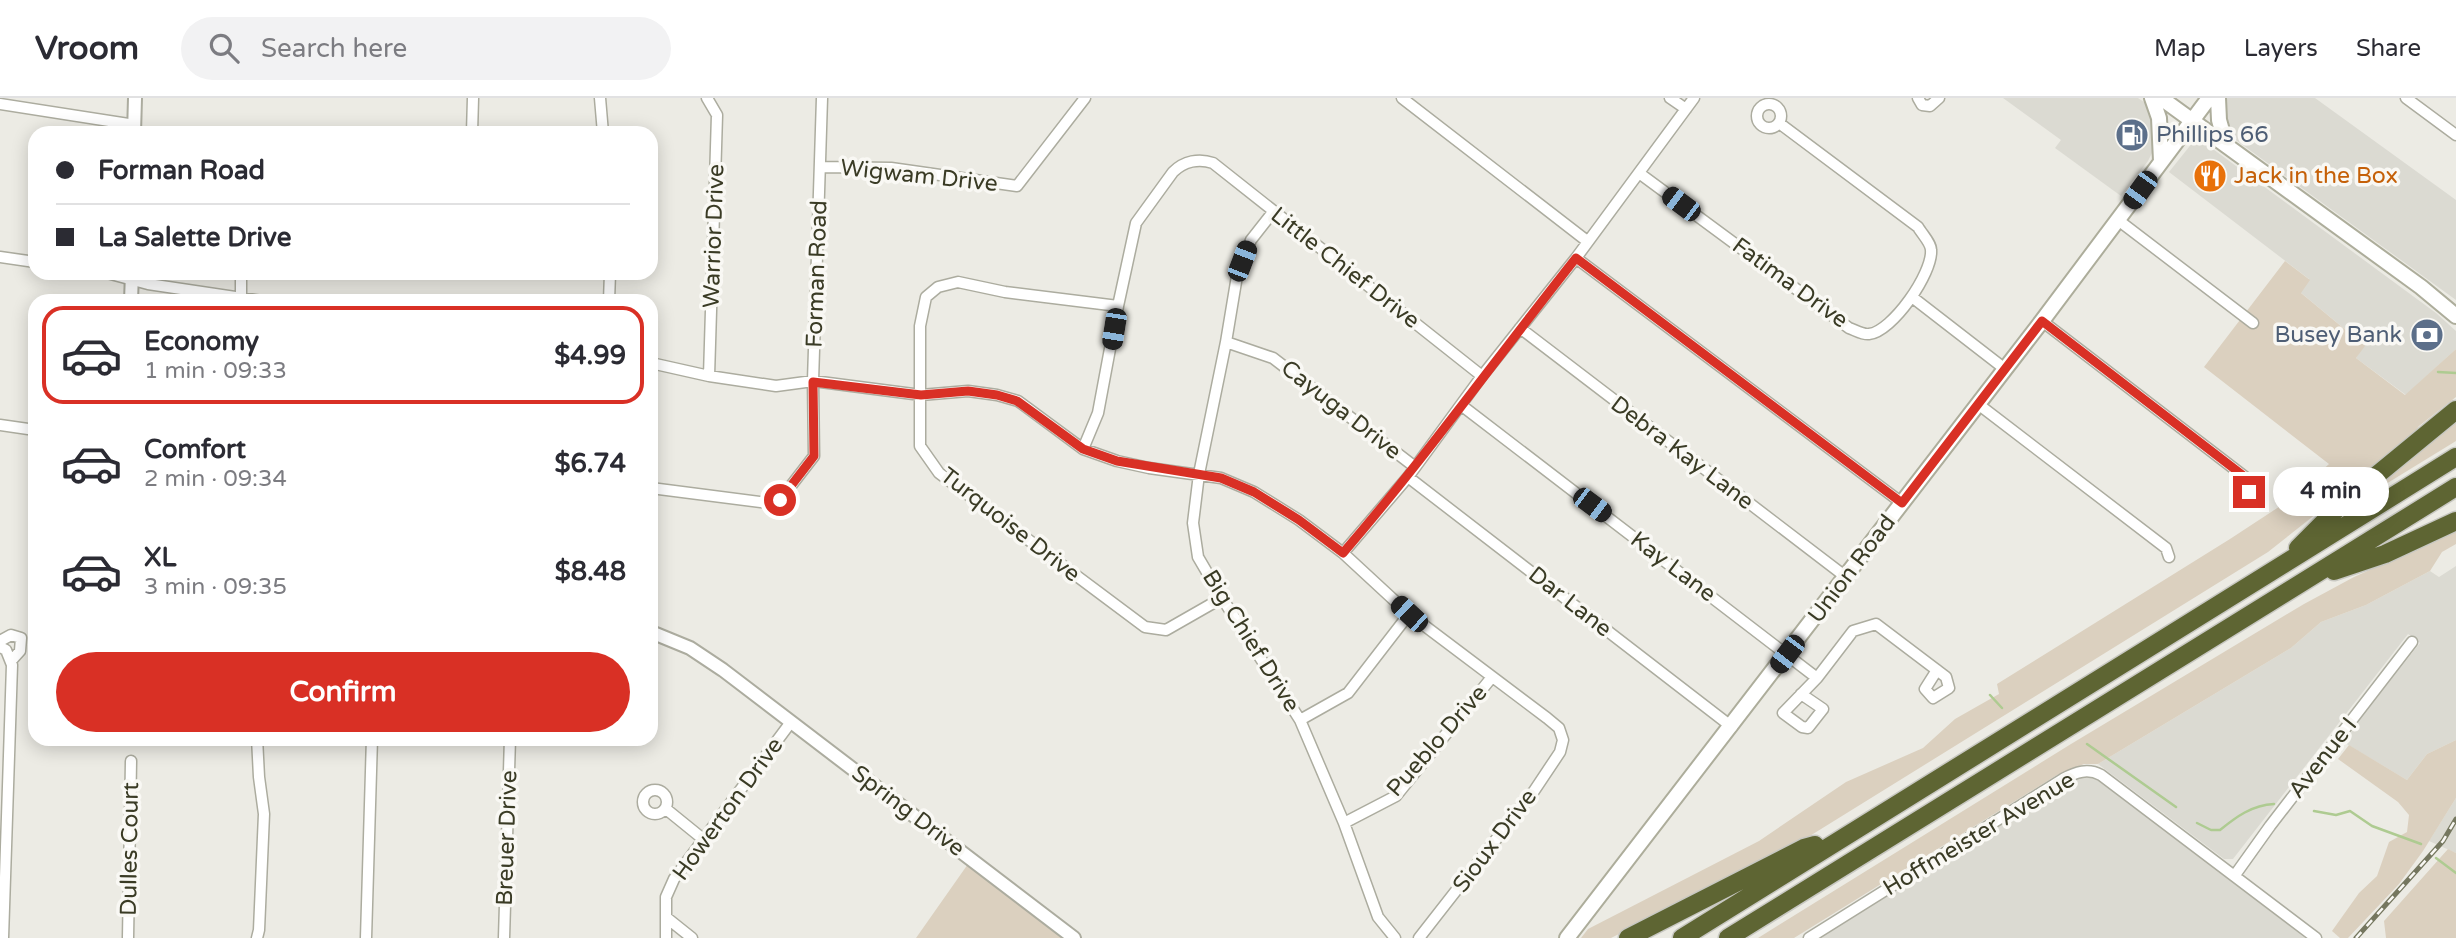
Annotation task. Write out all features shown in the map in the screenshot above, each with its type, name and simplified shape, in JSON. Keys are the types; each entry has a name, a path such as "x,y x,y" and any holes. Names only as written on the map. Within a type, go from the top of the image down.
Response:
{"highway":[{"path":"2279,568 2344,502 2456,410"},
{"path":"1682,938 2456,457"},
{"path":"1728,938 2456,487"},
{"path":"2301,583 2385,554 2456,522"},
{"path":"1628,938 1804,848 1836,841"}],"main road":[{"path":"2152,98 2158,118 2161,162"},
{"path":"2161,98 2454,312"},
{"name":"Union Road","path":"1567,938 1732,727 2209,98"},
{"path":"2218,98 2219,120 2226,145"}],"street":[{"path":"134,126 135,98"},
{"path":"472,126 473,98"},
{"path":"600,98 602,126"},
{"name":"Warrior Drive","path":"707,98 717,115 709,376"},
{"name":"Forman Road","path":"658,489 768,503 780,500 814,456 813,382 822,98"},
{"name":"Wigwam Drive","path":"821,167 891,168 1017,186 1085,98"},
{"path":"1402,98 1587,241"},
{"path":"1670,98 1686,109"},
{"path":"1343,553 1408,477 1482,376 1576,258 1694,98"},
{"path":"1918,98 1922,105 1930,107 1939,98"},
{"path":"2406,98 2456,135"},
{"path":"0,104 118,126"},
{"path":"1779,124 1918,227 1931,248 1931,256 1930,265 1912,297 2005,369"},
{"name":"Little Chief Drive","path":"1118,306 1136,223 1178,167 1193,160 1207,161 1213,163 1482,376"},
{"name":"Fatima Drive","path":"1639,173 1849,328 1867,335 1877,332 1912,297"},
{"name":"Big Chief Drive","path":"1273,212 1251,240 1237,276 1199,474 1193,523 1199,557 1300,720 1344,823 1378,917 1395,938"},
{"path":"2118,220 2253,323"},
{"path":"0,257 28,261"},
{"path":"1576,258 1902,503"},
{"path":"140,280 148,284 210,294"},
{"name":"Turquoise Drive","path":"1118,306 1018,294 958,282 938,287 926,297 920,326 920,446 939,473 1145,627 1166,630 1222,598"},
{"path":"1083,449 1098,412 1118,306"},
{"path":"2042,321 2245,477 2249,492"},
{"name":"Debra Kay Lane","path":"1520,328 1846,577"},
{"name":"Cayuga Drive","path":"1226,342 1273,358 1415,467"},
{"path":"658,365 709,376 776,386 813,382 921,395 968,391 1017,401 1083,449 1128,464 1221,478 1254,492 1299,520 1343,553 1409,614 1492,677"},
{"path":"1978,404 2166,548 2169,557"},
{"name":"Kay Lane","path":"1461,405 1817,678"},
{"path":"0,425 28,429"},
{"name":"Dar Lane","path":"1408,477 1732,727"},
{"path":"1300,720 1348,693 1409,614"},
{"path":"1801,694 1817,678 1853,631 1876,624 1937,670"},
{"path":"3,938 11,661 2,646 11,635 20,638 20,651 11,661"},
{"name":"Spring Drive","path":"658,635 690,648 741,683 1074,938"},
{"name":"Avenue I","path":"2235,875 2413,642"},
{"name":"Sioux Drive","path":"1419,938 1534,791 1560,752 1563,740 1559,728 1492,677"},
{"name":"Pueblo Drive","path":"1344,823 1396,796 1492,677"},
{"name":"Howerton Drive","path":"666,938 666,897 674,879 792,722"},
{"path":"257,746 264,814 260,930 257,938"},
{"path":"366,938 372,746"},
{"name":"Breuer Drive","path":"504,938 510,746"},
{"name":"Dulles Court","path":"128,938 131,761"},
{"name":"Hoffmeister Avenue","path":"1809,938 2063,779 2086,771 2101,775 2316,938"},
{"path":"666,809 703,839"},
{"path":"667,918 692,938"}],"shaded area":[{"path":"2003,98 2138,98 2147,104 2152,112 2156,145 2148,161 2121,196 2055,148 2061,140"},
{"path":"2227,98 2315,98 2456,200 2456,300 2229,135 2224,127 2223,104"},
{"path":"2202,141 2436,313 2456,331 2456,349 2406,395 2356,358 2364,345 2300,292 2309,279 2169,172 2193,142"},
{"path":"2285,261 2310,280 2301,293 2365,346 2356,358 2405,395 2456,349 2456,397 2419,426 2408,441 2268,552 1792,847 1611,938 1581,938 1588,929 1759,841 1846,782 1923,748 1955,719 1999,694 1997,684 2291,499 2329,464 2204,367"},
{"path":"2456,419 2456,441 2337,514"},
{"path":"2456,531 2456,544 2442,552 2430,571 2366,605 2321,622 2291,648 2098,764 2084,764 2057,775 1794,938 1758,938 2071,744 2304,604 2354,577"},
{"path":"2456,566 2456,740 2427,754 2407,780 2345,743 2358,721 2420,643 2408,634 2233,859 2224,859 2098,764 2291,648 2321,622 2366,605 2430,571 2439,577"},
{"path":"2456,740 2456,798 2399,884 2348,938 2340,938 2332,931 2359,893 2377,876 2389,842 2407,832 2409,815 2398,802 2338,759 2349,745 2407,780 2427,754"},
{"path":"2094,775 2305,938 1816,938 2071,780"},
{"path":"2456,798 2456,853 2429,841"},
{"path":"2448,849 2456,853 2456,938 2386,938 2384,921"},
{"path":"968,864 1066,938 916,938"}],"waterway":[{"path":"2438,372 2456,373"},
{"path":"1990,695 2002,708"},
{"path":"2087,744 2176,807"},
{"path":"2197,823 2211,830 2220,830 2251,809 2274,804"},
{"path":"2314,811 2336,815 2350,811 2372,826 2421,844"},
{"path":"2436,858 2456,873"}],"railway":[{"path":"2356,938 2443,841 2456,819"}],"place":[{"name":"Phillips 66","path":"2132,135"},
{"name":"Jack in the Box","path":"2210,176"},
{"name":"Busey Bank","path":"2427,335"}],"route":[{"path":"780,500 814,456 813,382 921,395 968,391 1017,401 1083,449 1117,461 1149,468 1221,478 1254,492 1299,520 1343,553 1408,477 1482,376 1576,258 1902,503 2042,321 2245,477 2249,492"}]}
